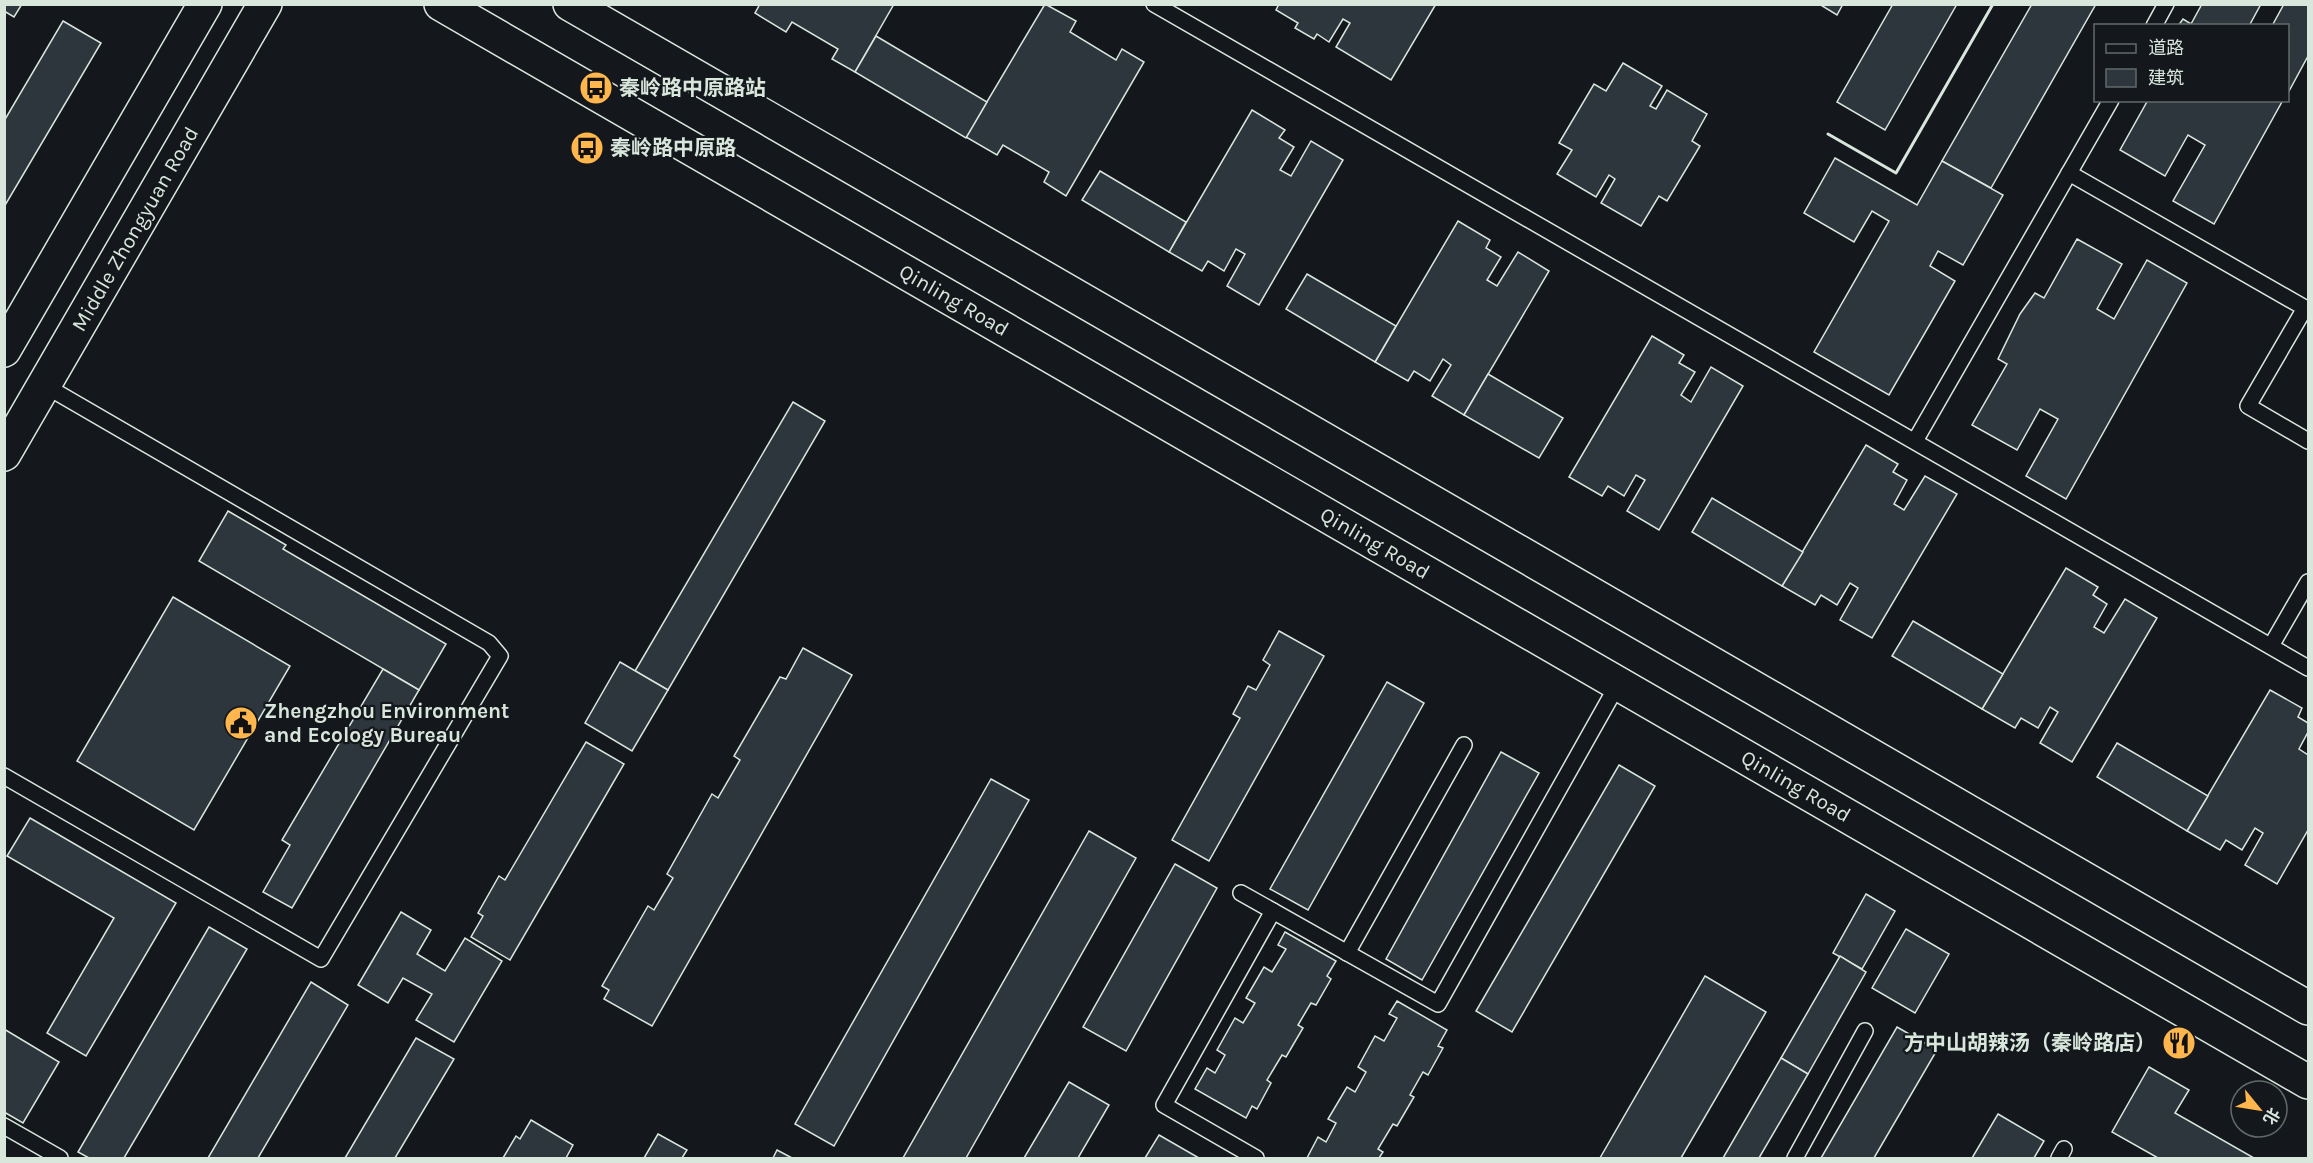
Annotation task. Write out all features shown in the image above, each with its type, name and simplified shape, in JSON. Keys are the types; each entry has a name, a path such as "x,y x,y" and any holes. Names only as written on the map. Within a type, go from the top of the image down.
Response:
{"main road":[{"path":"4,351 205,4"},
{"name":"Middle Zhongyuan Road","path":"4,454 265,4"},
{"name":"Qinling Road","path":"441,4 2308,1082"},
{"path":"570,4 2308,1008"}],"lane":[{"path":"1154,4 2308,668"},
{"path":"2155,24 2166,4"},
{"path":"1915,441 2110,102"},
{"path":"2069,173 2305,308 2248,406 2308,441"},
{"path":"4,776 321,959 500,656 489,643 44,385"},
{"path":"2271,646 2308,582"},
{"path":"1241,893 1438,1004 1618,684"},
{"path":"1347,953 1464,745"},
{"path":"1256,1158 1164,1105 1273,911"},
{"path":"1795,1158 1865,1031"},
{"path":"4,1126 60,1158"}],"building":[{"path":"4,4 22,4 14,17 4,11"},
{"path":"760,4 894,4 855,72 832,59 838,49 792,22 786,32 755,13"},
{"path":"1045,4 1076,21 1070,32 1116,60 1122,49 1144,62 1066,196 1044,182 1049,172 1003,145 997,155 966,137"},
{"path":"1279,4 1436,4 1391,80 1336,47 1350,23 1343,19 1329,42 1317,34 1314,39 1295,28 1298,23 1276,10"},
{"path":"1819,4 1843,4 1837,15"},
{"path":"1893,4 1957,4 1885,130 1837,102"},
{"path":"2032,4 2096,4 1991,188 1942,161"},
{"path":"2202,4 2261,4 2250,24 2191,24"},
{"path":"2284,4 2308,4 2308,56 2289,91 2289,24 2273,24"},
{"path":"2183,19 2191,24 2179,24"},
{"path":"63,21 101,43 4,207 4,121"},
{"path":"876,36 987,102 966,138 855,72"},
{"path":"1623,63 1662,86 1650,106 1656,109 1667,90 1707,114 1692,141 1700,146 1667,201 1659,196 1641,226 1601,203 1615,179 1609,175 1596,197 1557,174 1572,150 1559,143 1594,84 1606,91"},
{"path":"2147,102 2282,102 2214,224 2173,201 2205,145 2188,135 2165,176 2120,150"},
{"path":"1252,110 1285,130 1279,138 1294,147 1280,170 1291,176 1311,141 1343,160 1259,305 1227,286 1245,254 1236,249 1224,271 1208,261 1202,271 1169,252"},
{"path":"1835,158 1917,205 1942,161 2003,195 1963,265 1938,251 1930,266 1955,281 1889,395 1814,352 1889,221 1872,211 1854,242 1804,213"},
{"path":"1100,171 1186,222 1169,252 1082,200"},
{"path":"1458,221 1490,240 1486,248 1501,257 1487,280 1497,286 1518,252 1549,271 1464,415 1432,396 1451,365 1443,359 1430,381 1414,371 1408,381 1375,362"},
{"path":"2077,239 2122,264 2097,309 2114,319 2147,260 2187,283 2066,499 2026,476 2058,419 2040,409 2017,450 1972,425 2007,364 1998,359 2020,314 2035,293 2044,298"},
{"path":"1307,274 1396,326 1375,362 1286,309"},
{"path":"1652,336 1684,355 1679,363 1695,372 1681,395 1691,402 1711,367 1743,386 1659,530 1627,511 1645,480 1636,475 1624,496 1608,486 1602,496 1569,477"},
{"path":"1488,374 1563,418 1539,458 1464,415"},
{"path":"793,402 825,421 668,690 635,671"},
{"path":"1866,445 1898,464 1893,472 1907,480 1894,504 1904,510 1925,476 1957,494 1872,638 1840,620 1858,588 1850,583 1837,605 1821,595 1815,605 1782,586"},
{"path":"1712,498 1803,552 1782,586 1692,532"},
{"path":"228,511 286,545 283,549 446,644 419,690 199,561"},
{"path":"2066,568 2098,587 2093,595 2107,604 2094,627 2104,633 2125,599 2157,618 2072,762 2040,743 2058,712 2050,707 2038,728 2021,718 2015,728 1982,709"},
{"path":"173,597 290,666 194,830 77,761"},
{"path":"1913,621 2003,674 1982,709 1892,656"},
{"path":"1279,631 1324,656 1209,861 1172,840 1240,718 1233,714 1248,686 1256,690 1270,665 1263,660"},
{"path":"803,648 852,675 652,1026 604,999 609,990 602,986 648,906 654,910 673,878 667,874 712,794 718,798 740,760 734,756 780,677 786,679"},
{"path":"620,662 668,690 632,751 585,723"},
{"path":"383,669 419,690 292,908 263,892 290,845 282,840"},
{"path":"1387,682 1424,703 1308,910 1270,889"},
{"path":"2270,690 2302,708 2298,717 2308,723 2308,732 2299,749 2308,755 2308,830 2277,884 2245,865 2263,833 2255,828 2242,850 2226,840 2220,850 2187,831"},
{"path":"586,742 624,764 510,960 471,937 483,916 478,913 499,876 505,880"},
{"path":"2117,743 2208,796 2187,831 2097,777"},
{"path":"1501,752 1539,773 1422,980 1386,959"},
{"path":"1619,765 1655,786 1512,1032 1476,1011"},
{"path":"991,779 1029,800 834,1146 795,1124"},
{"path":"30,818 176,903 86,1056 47,1033 114,918 7,856"},
{"path":"1089,831 1136,858 966,1158 903,1158"},
{"path":"1175,864 1217,888 1126,1051 1083,1027"},
{"path":"1866,894 1895,911 1862,969 1833,953"},
{"path":"401,912 431,930 417,954 445,971 465,938 502,961 454,1042 416,1020 432,994 403,978 388,1003 358,985"},
{"path":"209,927 247,949 124,1158 89,1158 78,1152"},
{"path":"1906,929 1949,954 1915,1013 1872,988"},
{"path":"1285,932 1336,961 1327,976 1331,979 1316,1005 1311,1003 1298,1025 1303,1028 1286,1057 1282,1055 1267,1080 1271,1083 1257,1109 1252,1106 1246,1118 1195,1089 1207,1068 1215,1073 1225,1055 1217,1050 1235,1018 1243,1023 1255,1003 1246,998 1264,967 1272,972 1286,949 1278,945"},
{"path":"1840,956 1866,972 1808,1074 1781,1058"},
{"path":"1705,976 1766,1012 1681,1158 1600,1158"},
{"path":"311,982 348,1005 258,1158 208,1158"},
{"path":"1397,1001 1447,1030 1438,1046 1443,1048 1428,1075 1423,1072 1410,1095 1414,1097 1397,1126 1393,1124 1378,1149 1383,1152 1379,1158 1307,1158 1318,1137 1326,1142 1336,1123 1328,1119 1347,1087 1355,1092 1366,1072 1358,1067 1375,1036 1384,1041 1397,1018 1389,1014"},
{"path":"1897,1027 1937,1050 1874,1158 1821,1158"},
{"path":"4,1029 59,1062 23,1123 4,1112"},
{"path":"416,1038 454,1059 395,1158 345,1158"},
{"path":"1781,1058 1808,1074 1759,1158 1723,1158"},
{"path":"2149,1067 2189,1090 2175,1113 2254,1158 2158,1158 2112,1132"},
{"path":"1069,1082 1109,1105 1078,1158 1024,1158"},
{"path":"1998,1114 2044,1141 2034,1158 1972,1158"},
{"path":"531,1120 573,1145 566,1158 503,1158 516,1136 520,1139"},
{"path":"658,1134 687,1150 682,1158 644,1158"},
{"path":"1159,1135 1199,1158 1145,1158"},
{"path":"777,1150 792,1158 773,1158"}],"wall":[{"path":"1828,134 1896,173 1993,4"}],"place":[{"name":"秦岭路中原路站","path":"596,88"},
{"name":"秦岭路中原路","path":"587,148"},
{"name":"Zhengzhou Environment and Ecology Bureau","path":"241,723"},
{"name":"方中山胡辣汤（秦岭路店）","path":"2179,1043"}]}
